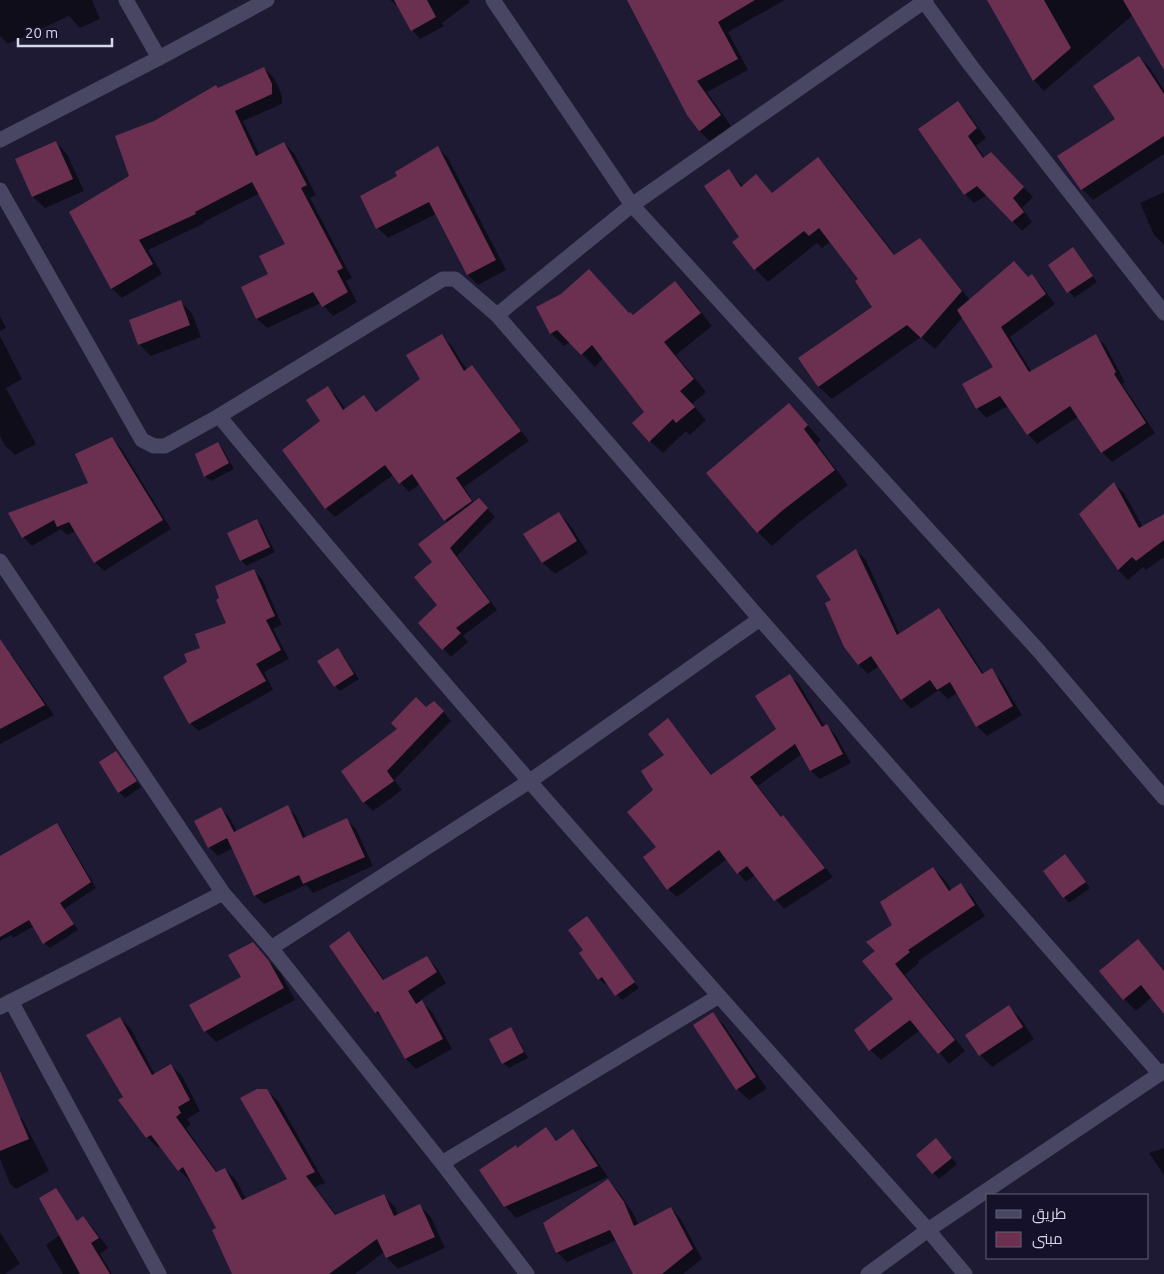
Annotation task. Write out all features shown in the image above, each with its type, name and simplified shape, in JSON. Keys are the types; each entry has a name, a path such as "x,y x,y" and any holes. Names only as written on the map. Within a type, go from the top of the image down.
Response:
{"street":[{"path":"126,0 159,58"},
{"path":"0,140 267,0"},
{"path":"493,0 632,205 1038,650 1164,798"},
{"path":"497,316 632,205 924,1 971,66 1164,314"},
{"path":"0,190 142,440 154,446 166,446 219,416 443,279 455,279 497,316 760,619 1162,1072 928,1230 868,1274"},
{"path":"219,416 323,542 530,781 965,1274"},
{"path":"0,561 223,893 270,948 442,1163 526,1274"},
{"path":"270,948 530,781 760,619"},
{"path":"159,1274 5,1004 223,893"},
{"path":"442,1163 719,996"}],"building":[{"path":"394,0 427,0 436,17 411,31"},
{"path":"627,0 755,0 718,22 738,59 697,81 721,115 700,131 687,115"},
{"path":"987,0 1044,0 1071,48 1033,81"},
{"path":"1123,0 1164,0 1164,70"},
{"path":"1139,56 1164,94 1164,136 1081,190 1057,156 1115,119 1093,86"},
{"path":"264,67 272,84 272,94 235,111 256,156 284,142 307,185 301,188 343,268 337,271 348,292 322,307 313,292 256,319 241,287 268,274 259,256 285,244 252,182 195,212 196,214 139,240 153,264 111,289 69,212 129,176 115,136 154,121 216,85 218,88"},
{"path":"958,101 977,128 968,136 983,158 991,152 1024,187 1013,198 1024,212 1012,222 977,186 964,195 918,129"},
{"path":"56,141 73,179 32,197 15,159"},
{"path":"438,146 496,260 467,275 429,202 376,229 360,196 397,176 395,172"},
{"path":"818,157 894,255 920,238 962,291 921,338 907,325 818,387 798,358 872,307 855,281 858,279 819,228 809,236 804,231 754,270 732,242 739,237 704,186 729,169 741,187 756,174 772,193"},
{"path":"1073,247 1093,276 1067,293 1048,265"},
{"path":"1014,261 1028,277 1032,274 1046,294 1001,327 1029,372 1096,334 1116,372 1114,374 1146,423 1101,453 1070,406 1027,435 1000,396 976,409 962,384 993,367 957,310"},
{"path":"589,269 629,313 633,315 675,281 701,313 664,342 694,379 680,391 695,407 676,423 673,419 649,442 632,423 644,412 592,345 581,355 557,330 550,334 536,307 561,294"},
{"path":"181,300 190,325 138,345 129,320"},
{"path":"442,334 464,371 472,365 521,431 456,478 472,501 444,521 412,474 399,484 385,465 325,509 282,450 320,421 306,400 328,386 343,410 364,395 376,412 420,379 406,355"},
{"path":"789,403 808,425 804,429 835,470 783,510 757,533 706,473"},
{"path":"112,437 163,520 94,563 69,522 57,527 54,520 22,538 8,513 88,483 75,454"},
{"path":"218,442 229,463 204,477 195,454"},
{"path":"1114,482 1139,528 1164,514 1164,540 1136,561 1132,557 1118,570 1079,514"},
{"path":"479,498 488,508 450,548 490,602 456,628 461,633 442,650 418,623 437,605 414,577 432,562 418,544"},
{"path":"559,512 577,541 542,563 523,534"},
{"path":"257,519 270,547 240,561 227,533"},
{"path":"856,549 897,635 939,608 982,674 992,668 1013,706 976,727 950,682 937,690 930,680 901,700 871,656 858,665 844,647 825,603 831,600 816,576"},
{"path":"254,569 275,616 266,620 281,650 256,664 266,681 189,724 163,677 187,662 184,654 200,648 195,634 226,623 216,600 219,598 215,586"},
{"path":"0,639 45,705 0,729"},
{"path":"338,648 354,674 334,687 317,661"},
{"path":"790,674 822,727 827,724 843,754 810,771 795,744 750,777 781,817 783,815 825,868 774,901 747,866 737,874 719,850 667,890 643,857 656,847 627,812 653,790 641,771 664,755 648,734 668,718 711,775 776,729 755,696"},
{"path":"416,697 426,707 434,701 444,711 387,771 394,781 363,803 341,771 397,729 391,723"},
{"path":"116,751 137,781 118,793 99,762"},
{"path":"288,805 303,838 347,818 365,857 303,884 299,875 254,896 227,838 208,848 194,821 221,807 234,832"},
{"path":"57,823 91,882 60,903 74,924 43,944 29,920 0,937 0,856"},
{"path":"1065,854 1086,882 1063,898 1043,871"},
{"path":"933,867 949,891 961,883 975,905 908,950 910,952 895,964 955,1040 938,1054 910,1020 869,1051 854,1030 893,999 862,961 875,951 866,942 892,925 880,902"},
{"path":"587,916 635,982 615,996 602,977 598,980 579,953 583,950 568,930"},
{"path":"349,931 383,980 427,956 437,972 408,991 416,1004 422,1000 443,1039 405,1059 378,1011 375,1013 329,946"},
{"path":"1138,939 1164,971 1164,1014 1141,985 1123,1000 1099,971"},
{"path":"253,942 269,961 284,988 204,1032 189,1005 241,977 228,955"},
{"path":"1009,1005 1023,1027 979,1056 965,1035"},
{"path":"713,1012 756,1077 736,1090 693,1025"},
{"path":"120,1017 152,1075 171,1064 190,1100 178,1107 181,1113 176,1117 216,1172 225,1168 242,1200 287,1179 240,1098 257,1089 267,1089 315,1172 306,1176 335,1215 384,1194 394,1216 420,1204 435,1237 386,1258 377,1239 329,1274 232,1274 212,1230 216,1228 183,1167 178,1171 151,1135 146,1138 118,1100 123,1097 86,1035"},
{"path":"511,1027 524,1052 502,1064 489,1039"},
{"path":"0,1071 29,1139 0,1151"},
{"path":"546,1127 556,1141 573,1129 598,1166 504,1207 479,1170 516,1145 517,1148"},
{"path":"936,1138 952,1158 932,1174 916,1155"},
{"path":"608,1179 624,1202 634,1226 671,1207 693,1249 662,1274 633,1274 610,1230 556,1253 543,1223"},
{"path":"56,1188 77,1221 83,1216 99,1238 91,1243 110,1274 80,1274 39,1198"}]}
